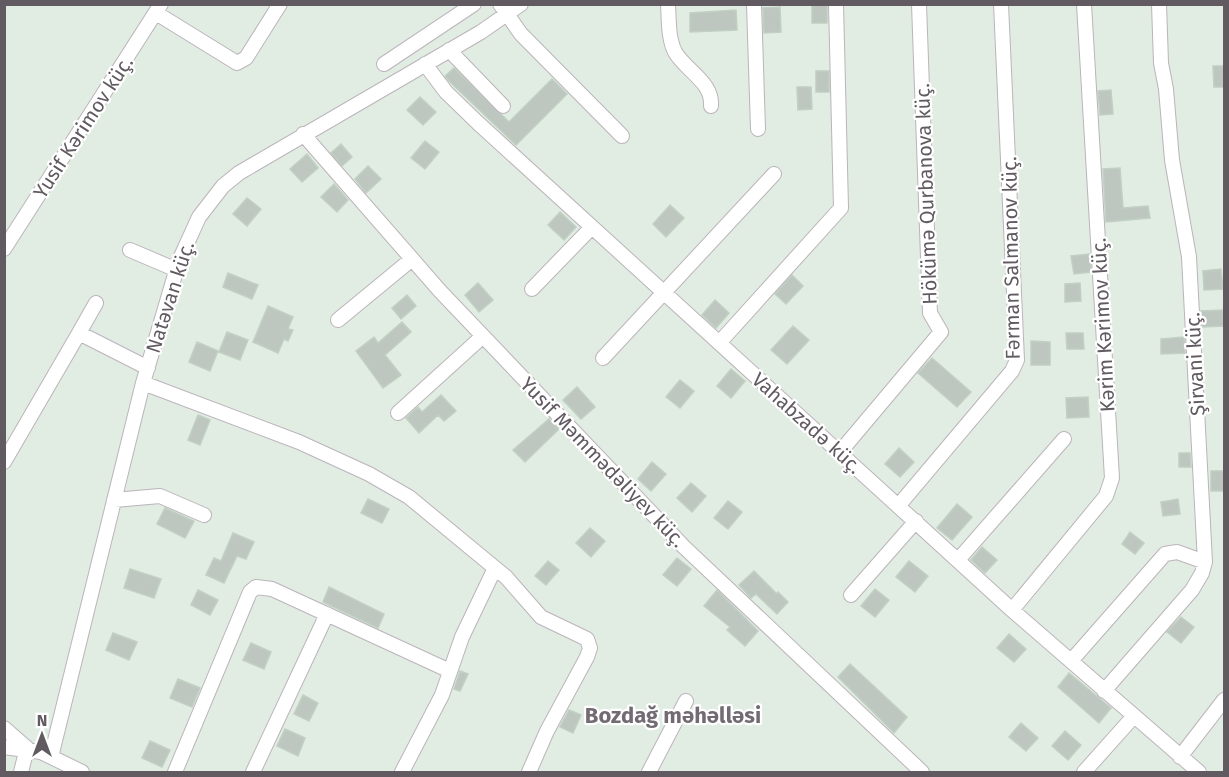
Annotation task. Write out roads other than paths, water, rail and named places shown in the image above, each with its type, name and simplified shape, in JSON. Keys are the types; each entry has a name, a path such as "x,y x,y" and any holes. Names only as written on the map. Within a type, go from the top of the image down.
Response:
{"street":[{"path":"159,9 237,63 246,58 280,4"},
{"path":"384,64 474,4"},
{"name":"Natəvan küç.","path":"51,757 143,383 177,270 199,217 223,186 248,167 450,50 504,9 521,4"},
{"path":"668,4 671,42 676,54 709,91 711,106"},
{"path":"754,4 758,129"},
{"path":"719,343 841,208 836,4"},
{"name":"Hökümə Qurbanova küç.","path":"840,452 941,332 930,313 919,4"},
{"name":"Fərman Salmanov küç.","path":"899,505 1012,371 1017,360 1001,4"},
{"name":"Kərim Kərimov küç.","path":"1012,610 1106,496 1112,478 1084,4"},
{"name":"Şirvani küç.","path":"1104,691 1192,590 1202,573 1205,562 1189,257 1172,160 1166,89 1161,63 1159,4"},
{"name":"Yusif Kərimov küç.","path":"4,249 159,9"},
{"path":"504,9 521,34 622,136"},
{"path":"450,50 503,106"},
{"name":"Vahabzadə küç.","path":"425,64 446,92 478,123 1012,610 1199,772"},
{"name":"Yusif Məmmədəliyev küç.","path":"303,134 483,336 684,546 922,772"},
{"path":"603,358 774,174"},
{"path":"532,289 592,227"},
{"path":"130,250 177,270"},
{"path":"338,320 412,259"},
{"path":"4,462 96,303"},
{"path":"79,333 148,368"},
{"path":"398,413 483,336"},
{"path":"143,383 300,442 369,474 409,497 495,568 542,617 587,639 590,648 529,772"},
{"path":"958,560 1064,439"},
{"path":"114,500 160,496 204,515"},
{"path":"851,595 916,521"},
{"path":"1071,661 1165,554 1177,552 1205,562"},
{"path":"402,772 442,695 462,637 495,568"},
{"path":"174,772 250,592 256,586 262,586 327,614 450,671"},
{"path":"253,772 327,614"},
{"path":"1180,757 1224,700"},
{"path":"649,772 686,701"},
{"path":"1084,772 1134,716"},
{"path":"4,728 27,748"},
{"path":"4,747 27,748 82,772"},
{"path":"21,772 27,748"}],"district":[{"name":"Bozdağ məhəlləsi","path":"673,715"}]}
